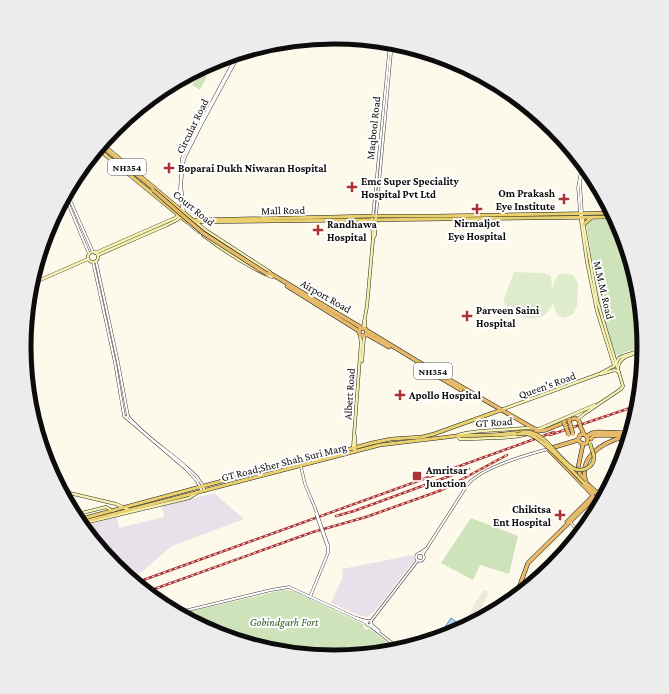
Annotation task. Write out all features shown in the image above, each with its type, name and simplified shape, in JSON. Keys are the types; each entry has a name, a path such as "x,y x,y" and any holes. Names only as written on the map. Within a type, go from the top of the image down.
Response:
{"highway":[{"name":"NH354","path":"104,149 203,233 280,280"},
{"name":"NH354","path":"268,273 272,277 363,331 538,431"},
{"name":"Airport Road","path":"280,280 363,331"},
{"path":"538,431 546,430 564,422 575,420"},
{"path":"548,449 588,441 575,420"},
{"path":"571,435 575,420"},
{"path":"564,422 571,435 578,443 578,468 582,478 597,497"},
{"path":"569,471 576,468 578,443 585,435 601,432 625,434"},
{"path":"590,441 598,434"},
{"path":"585,435 625,435"},
{"path":"590,441 602,437 623,437"},
{"path":"585,483 584,472 586,460 599,448 623,437"},
{"path":"548,449 597,497"},
{"path":"519,588 531,558 597,497"},
{"path":"528,563 570,521"}],"main road":[{"name":"Court Road","path":"104,149 207,231 268,270 280,280"},
{"name":"Court Road","path":"104,150 179,216 214,243 262,273 272,277"},
{"path":"88,259 93,262 96,261 98,256 174,222 183,211"},
{"path":"374,218 581,215 607,213"},
{"path":"581,215 609,217"},
{"name":"M.M.M. Road","path":"581,215 584,224 597,300 614,353 615,364"},
{"name":"M.M.M. Road","path":"581,215 597,311 623,383 623,387 603,402"},
{"path":"88,259 89,254 179,216"},
{"path":"584,224 593,217"},
{"name":"Mall Road","path":"194,220 374,218"},
{"name":"Mall Road","path":"187,222 197,223 374,218"},
{"name":"Maqbool Road","path":"363,331 374,218"},
{"path":"94,252 98,256"},
{"path":"38,281 88,259"},
{"name":"Albert Road","path":"354,453 363,331"},
{"path":"615,364 621,357 629,353 638,351"},
{"path":"614,353 617,357 621,357"},
{"path":"618,370 619,363 622,359 638,353"},
{"name":"Queen's Road","path":"599,374 615,364"},
{"name":"Queen's Road","path":"500,410 599,374 618,370"},
{"path":"575,420 603,402"},
{"name":"GT Road","path":"456,436 466,433 543,428 603,402"},
{"path":"434,436 446,429 500,410"},
{"path":"446,429 444,433 448,437"},
{"path":"456,436 460,439 504,437 525,435 538,431"},
{"path":"496,435 530,432 550,445 569,465 578,470 587,468 592,462 594,454 590,441"},
{"path":"496,435 530,434 549,447 558,458 585,483"},
{"name":"GT Road;Sher Shah Suri Marg","path":"84,518 391,439 422,436 448,437 496,435"},
{"name":"GT Road;Sher Shah Suri Marg","path":"87,522 380,445 434,436"},
{"path":"69,493 130,510"},
{"path":"87,522 189,498 197,493"},
{"path":"80,513 106,507 113,510"}],"street":[{"name":"Maqbool Road","path":"374,218 390,48"},
{"name":"Circular Road","path":"183,211 180,188 182,158 235,61"},
{"path":"581,171 578,187 581,215"},
{"path":"70,199 94,252"},
{"path":"68,203 89,254"},
{"path":"96,261 118,362 127,417"},
{"path":"93,262 115,363 123,412 186,469 197,480 204,492"},
{"path":"123,412 127,411"},
{"path":"369,623 418,560 417,556 427,548 468,484 476,477 504,464 548,449"},
{"path":"301,467 328,546 328,554 310,597"},
{"path":"570,521 576,530"},
{"path":"418,560 421,561 423,559 424,556 422,553"},
{"path":"183,610 289,587 369,623 395,645"}],"shaded area":[{"path":"214,493 244,519 172,546 144,570 134,575 106,547 88,524 117,517 119,528 164,517 162,506"},
{"path":"412,555 415,560 374,612 367,617 358,615 331,603 343,576 342,569"},
{"path":"484,590 489,592 481,609 485,611 471,616 469,615 476,601"}],"green space":[{"path":"203,74 207,76 200,90 192,85 199,75"},
{"path":"610,219 628,268 635,307 638,349 625,352 619,356 615,354 598,299 586,224 591,220"},
{"path":"514,272 545,273 551,276 553,288 554,282 558,275 565,273 573,275 578,283 577,306 573,314 565,318 557,315 553,304 548,312 540,317 530,318 515,314 503,301"},
{"path":"471,518 518,536 509,574 480,565 473,580 441,563"},
{"name":"Gobindgarh Fort","path":"283,590 293,591 365,625 363,627 367,630 369,628 391,645 354,650 315,650 275,645 218,627 187,612"}],"water":[{"path":"451,618 458,624 451,627 443,630"}],"railway":[{"path":"550,435 632,407"},
{"path":"141,581 554,432"},
{"path":"152,590 313,532 366,517 442,490 507,455"},
{"path":"336,516 354,511 469,469"}],"place":[{"name":"Boparai Dukh Niwaran Hospital","path":"169,168"},
{"name":"Emc Super Speciality Hospital Pvt Ltd","path":"352,187"},
{"name":"Om Prakash Eye Institute","path":"564,199"},
{"name":"Nirmaljot Eye Hospital","path":"477,209"},
{"name":"Randhawa Hospital","path":"318,230"},
{"name":"Parveen Saini Hospital","path":"467,316"},
{"name":"Apollo Hospital","path":"400,395"},
{"name":"Amritsar Junction","path":"417,476"},
{"name":"Chikitsa Ent Hospital","path":"560,515"}]}
